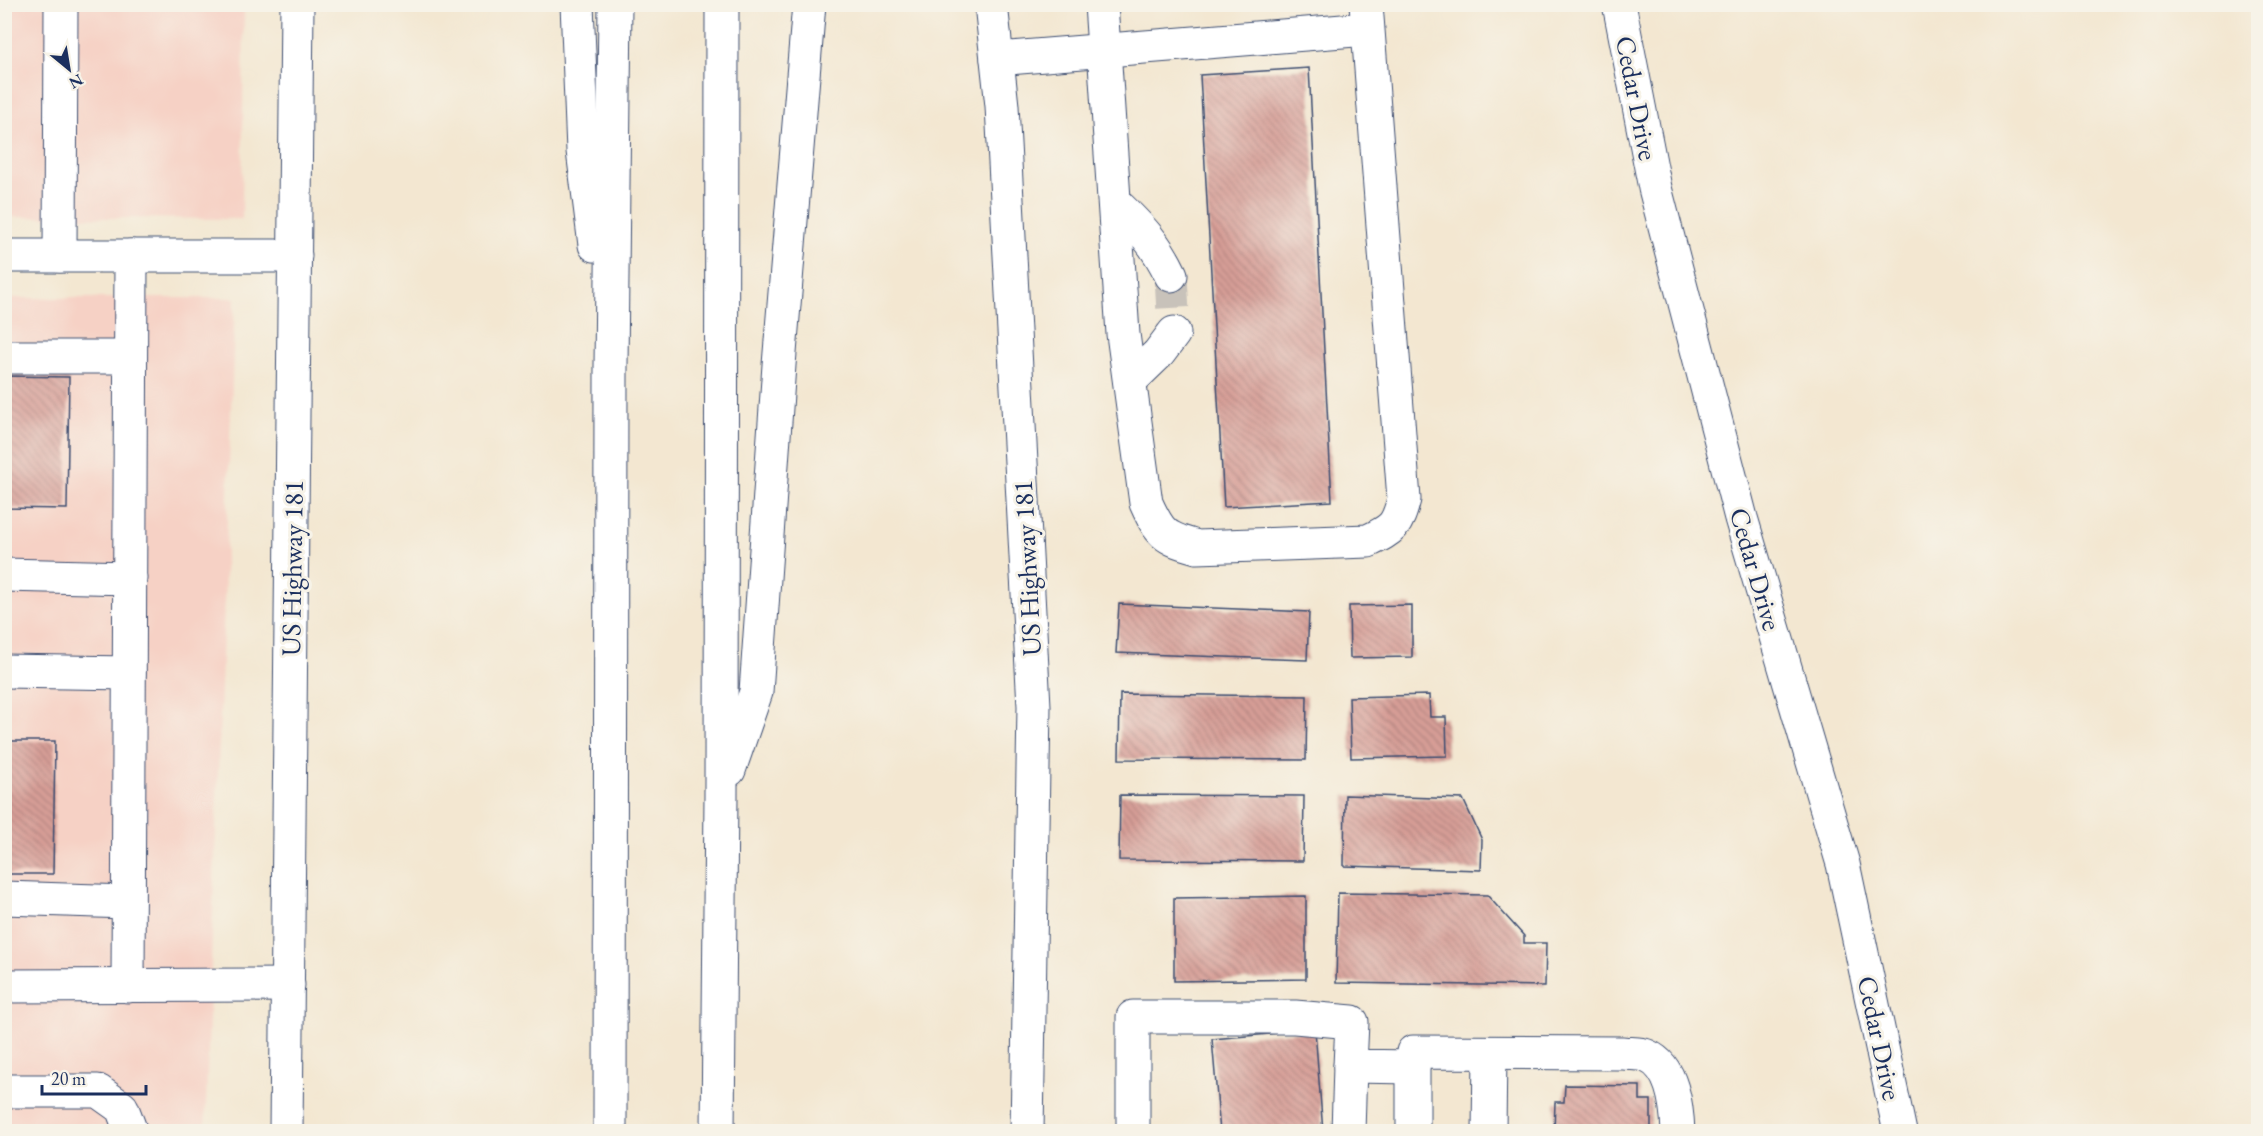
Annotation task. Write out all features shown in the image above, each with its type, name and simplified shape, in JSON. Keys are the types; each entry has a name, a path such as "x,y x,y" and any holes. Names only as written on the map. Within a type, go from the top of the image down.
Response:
{"main road":[{"path":"60,256 61,4"},
{"name":"US Highway 181","path":"286,1131 297,4"},
{"path":"577,4 583,152 611,367"},
{"path":"610,1131 611,367 615,4"},
{"path":"718,1131 721,795 722,4"},
{"path":"721,795 756,692 779,365 809,4"},
{"name":"US Highway 181","path":"991,4 1002,106 1034,706 1027,1131"},
{"path":"997,59 1104,50 1366,16 1404,499 1398,520 1385,533 1368,541 1197,547 1174,540 1157,528 1146,503 1123,334 1114,203 1104,50 1101,4"},
{"name":"Cedar Drive","path":"1619,4 1655,188 1741,518 1843,864 1900,1131"},
{"path":"1114,203 1140,226 1160,251 1171,275"},
{"path":"4,256 295,256"},
{"path":"128,986 131,256"},
{"path":"1130,381 1159,353 1174,333"},
{"path":"4,357 130,357"},
{"path":"4,575 130,578"},
{"path":"4,671 129,673"},
{"path":"4,898 128,902"},
{"path":"4,986 288,985"},
{"path":"1133,1131 1133,1017 1295,1017 1352,1022 1348,1131"},
{"path":"1413,1131 1413,1052 1623,1053 1647,1056 1665,1072 1677,1107 1678,1131"},
{"path":"1489,1131 1490,1053"},
{"path":"1350,1066 1413,1067"},
{"path":"4,1090 98,1091 122,1108 130,1131"}],"shaded area":[{"path":"5,5 244,5 242,219 5,217"},
{"path":"4,298 235,298 205,1131 5,1131"}],"building":[{"path":"8,66 9,111 5,111 5,67"},
{"path":"1309,68 1332,501 1224,507 1200,75"},
{"path":"4,376 69,377 67,509 4,508"},
{"path":"1119,604 1309,612 1307,660 1116,653"},
{"path":"1412,605 1412,657 1350,658 1349,606"},
{"path":"1120,694 1307,696 1306,760 1119,759"},
{"path":"1429,695 1430,717 1446,717 1447,756 1351,758 1349,697"},
{"path":"4,741 55,741 53,874 4,874"},
{"path":"1120,795 1304,796 1303,861 1119,860"},
{"path":"1345,795 1463,799 1482,840 1481,870 1344,866"},
{"path":"1338,893 1487,895 1524,936 1524,943 1546,943 1545,986 1336,983"},
{"path":"1306,896 1306,979 1174,981 1174,898"},
{"path":"1315,1030 1323,1132 1220,1132 1212,1039"},
{"path":"1565,1085 1640,1086 1640,1100 1651,1100 1651,1131 1554,1132 1555,1102 1564,1102"}],"tunnel":[{"path":"1171,275 1174,333"}]}
